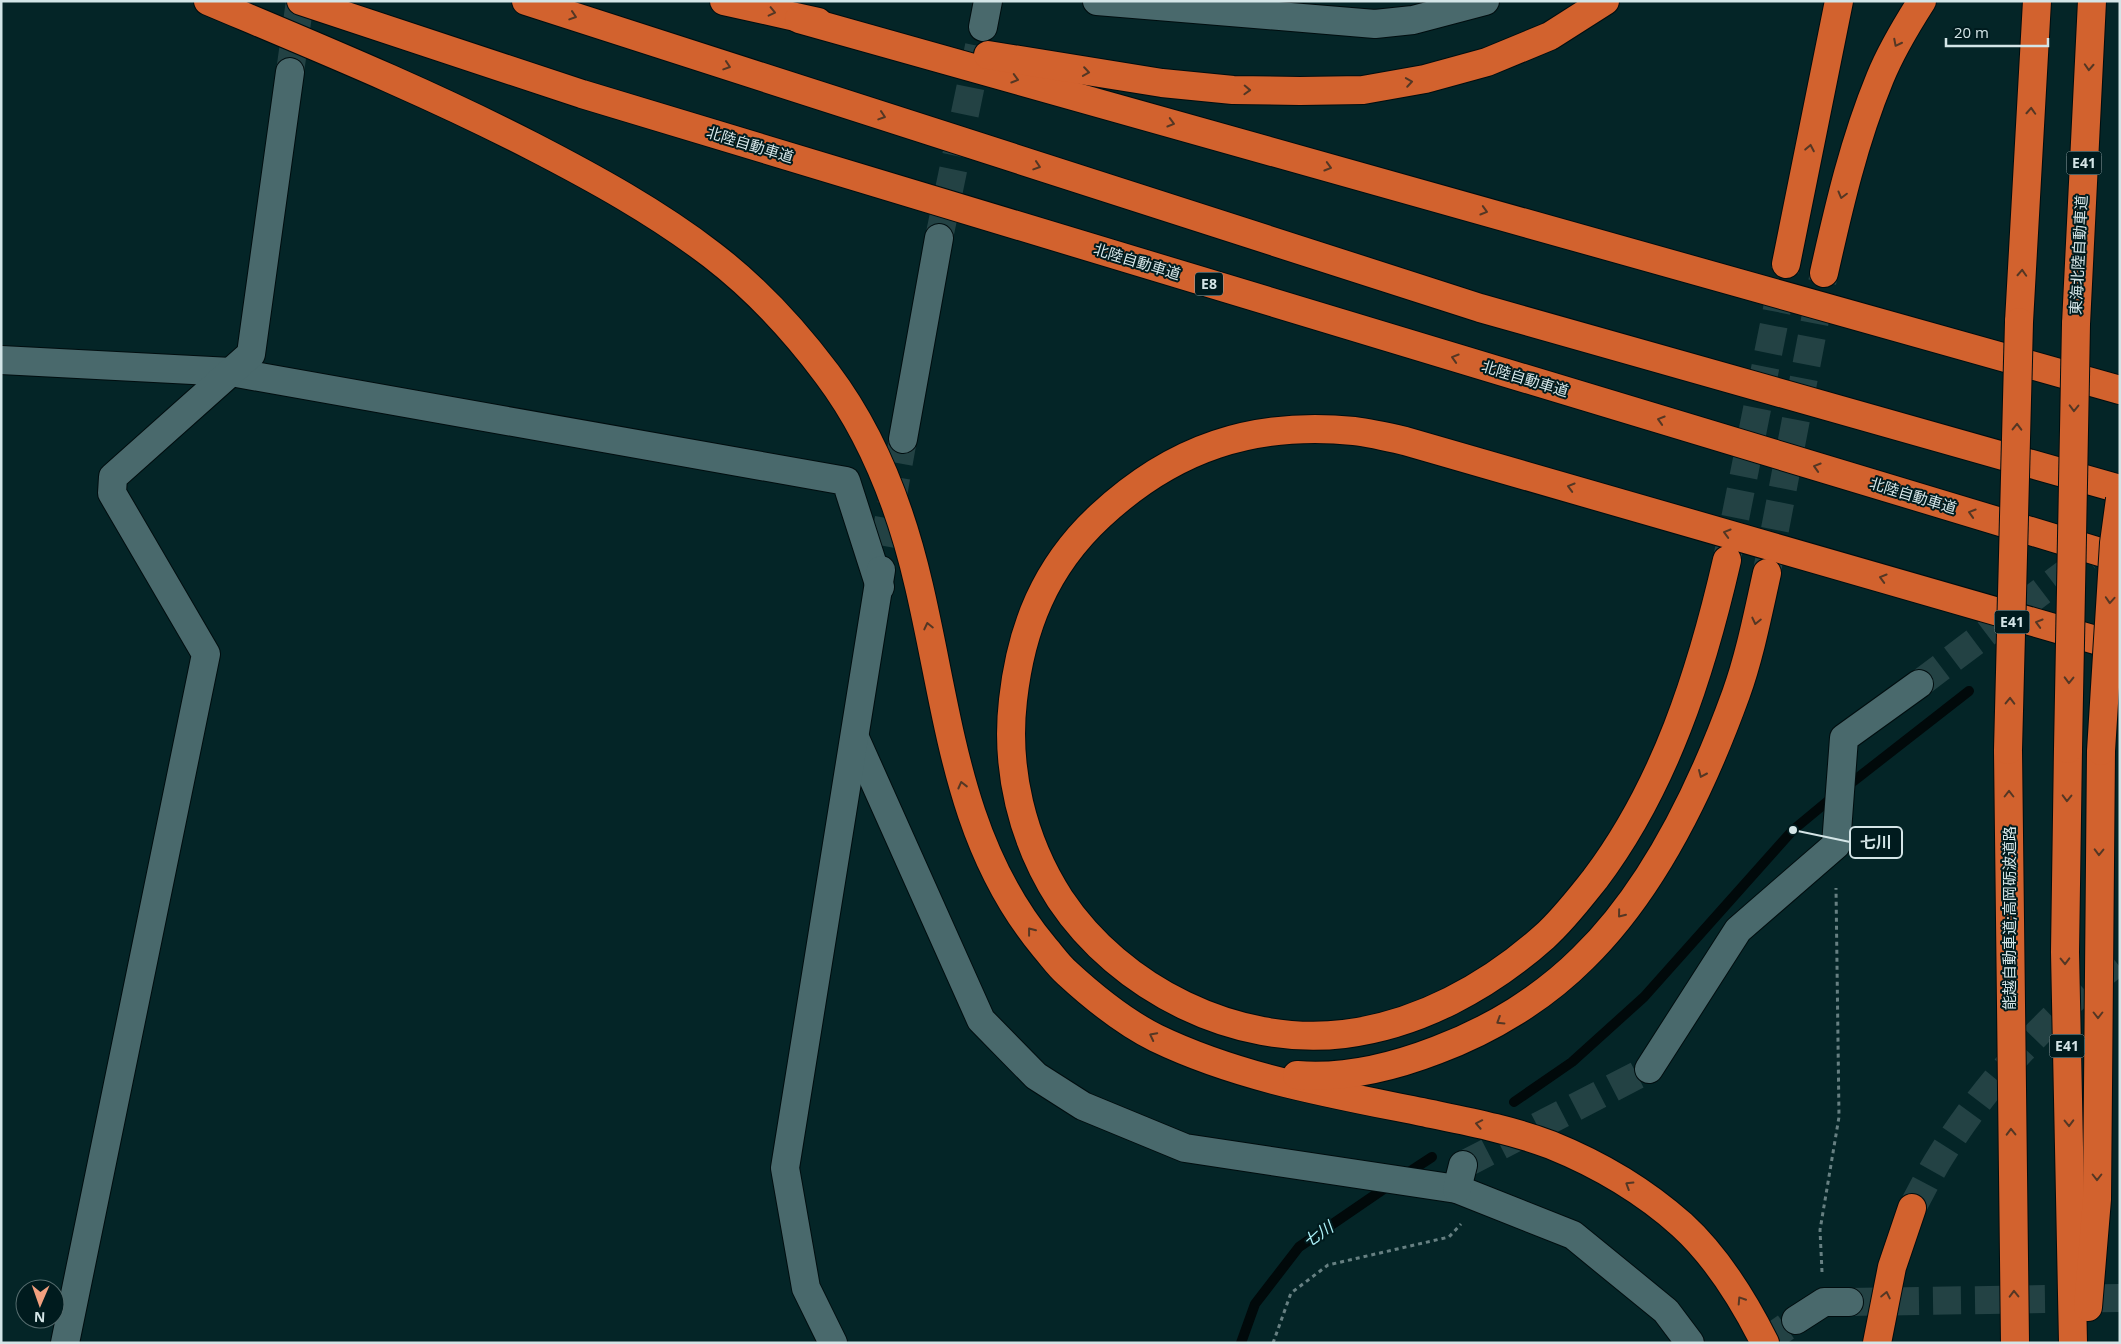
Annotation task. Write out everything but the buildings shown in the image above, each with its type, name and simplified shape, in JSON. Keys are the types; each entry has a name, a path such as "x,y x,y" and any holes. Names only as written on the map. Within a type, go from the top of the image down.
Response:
{"highway":[{"path":"208,1 401,83 497,128 586,174 652,214 711,255 756,293 794,333 830,377 861,428 884,476 916,574 963,790 980,842 1002,887 1028,928 1063,970 1104,1004 1150,1035 1198,1056 1250,1074 1315,1090 1492,1126 1549,1144 1600,1168 1647,1197 1686,1228 1721,1270 1753,1319 1764,1343"},
{"name":"北陸自動車道","path":"301,1 582,94 2120,558"},
{"path":"526,1 1480,308 2120,489"},
{"path":"724,1 799,19 2120,390"},
{"path":"799,19 1061,68 1162,83 1233,90 1300,92 1363,90 1425,79 1487,62 1550,36 1605,1"},
{"path":"1786,264 1839,1"},
{"path":"1824,272 1841,198 1859,133 1880,76 1903,31 1922,1"},
{"name":"能越自動車道;高岡砺波道路","path":"2015,1343 2008,750 2019,322 2037,1"},
{"name":"東海北陸自動車道","path":"2073,1343 2065,952 2076,324 2092,1"},
{"path":"1727,560 1710,630 1668,752 1640,811 1612,856 1578,900 1545,936 1471,990 1428,1012 1384,1027 1341,1035 1299,1035 1257,1031 1209,1017 1166,997 1128,970 1090,936 1060,898 1037,855 1020,810 1011,761 1011,714 1017,665 1031,615 1055,569 1086,529 1130,490 1166,466 1213,444 1259,433 1309,429 1356,431 1405,440 2120,647"},
{"path":"2085,1343 2097,1199 2101,751 2114,543 2120,499"},
{"path":"1198,1056 1254,1070 1306,1076 1356,1073 1404,1063 1454,1044 1497,1023 1540,994 1583,958 1624,911 1651,872 1688,805 1736,693 1767,573"},
{"path":"1878,1343 1892,1267 1912,1208"}],"street":[{"path":"1097,1 1375,24 1412,20 1485,1"},
{"path":"65,1343 206,654 112,493 113,477 251,354 290,72"},
{"path":"903,439 940,238"},
{"path":"1,360 231,372 846,481 880,587"},
{"path":"833,1343 806,1288 786,1168 880,587 884,546"},
{"path":"1649,1069 1738,930 1836,845 1844,738 1919,684"},
{"path":"855,738 981,1020 1036,1076 1083,1106 1185,1148 1460,1177 1483,1199 1573,1235 1666,1310 1690,1343"},
{"path":"1796,1320 1836,1302"}],"path":[{"path":"1836,845 1839,1117 1820,1230 1836,1302"},
{"path":"1273,1343 1291,1294 1328,1265 1449,1237 1483,1199"}],"waterway":[{"name":"七川","path":"1846,787 1969,691"},
{"name":"七川","path":"1514,1102 1572,1062 1644,997 1793,830 1834,796"},
{"name":"七川","path":"1403,1176 1432,1157"},
{"name":"七川","path":"1241,1343 1255,1304 1299,1247 1391,1184"}],"tunnel":[{"path":"290,72 300,1"},
{"path":"939,238 983,27"},
{"path":"1727,559 1786,264"},
{"path":"1767,571 1824,273"},
{"path":"884,546 903,439"},
{"path":"1919,684 2087,557"},
{"path":"1912,1208 1930,1174 1960,1126 2001,1074 2046,1025 2120,960"},
{"path":"1463,1165 1649,1069"},
{"path":"1849,1302 2120,1298"},
{"path":"1763,1343 1796,1320"}],"place":[{"name":"七川","path":"1793,830"}]}
